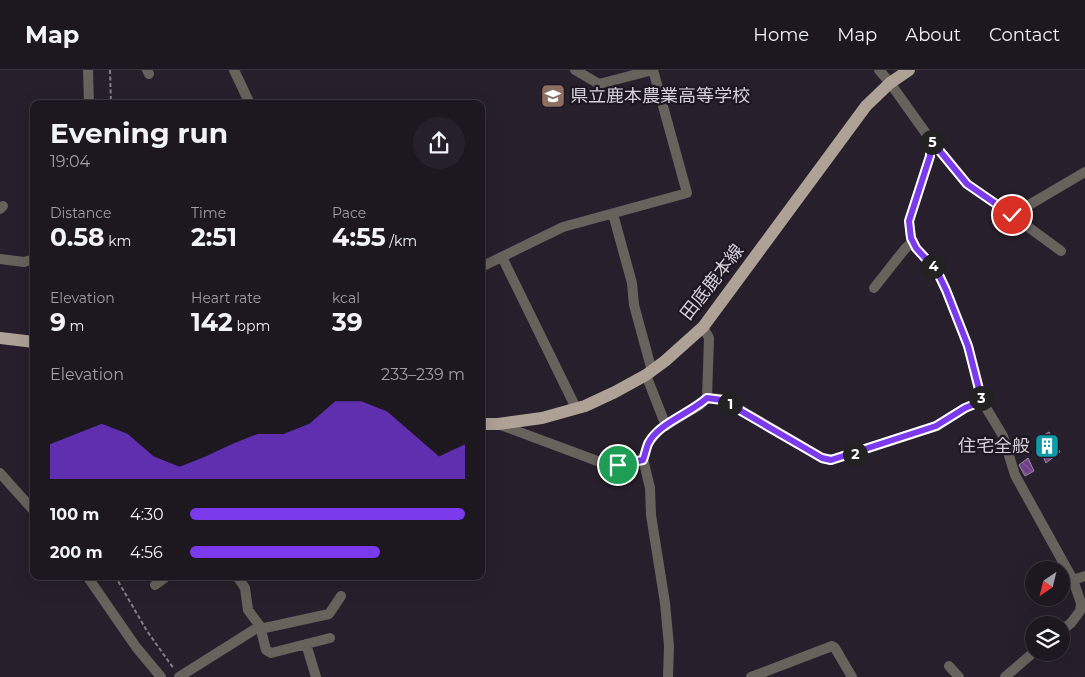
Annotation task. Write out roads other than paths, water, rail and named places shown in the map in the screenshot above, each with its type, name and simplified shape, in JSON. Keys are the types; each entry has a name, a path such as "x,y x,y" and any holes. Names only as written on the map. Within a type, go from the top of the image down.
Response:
{"main road":[{"name":"田底鹿本線","path":"485,424 542,418 576,408 615,392 649,373 703,327 850,125 866,106 890,83 909,70"},
{"path":"0,338 30,342"}],"street":[{"path":"88,70 89,100"},
{"path":"234,70 248,100"},
{"path":"485,265 563,227 687,193 653,70 599,84 575,70"},
{"path":"878,70 967,184 1062,251"},
{"path":"930,139 930,156 909,221 913,241 916,248 937,271 946,290 968,346 982,401 1003,436 1015,475 1073,580 1081,603 1080,611 1070,625"},
{"path":"1012,215 1084,174"},
{"path":"613,214 632,283 634,305 649,373 666,426"},
{"path":"874,288 913,241"},
{"path":"502,256 576,408"},
{"path":"0,259 24,262 30,260"},
{"path":"668,677 665,602 651,515 650,488 643,460 648,442 660,429 707,398 709,338 703,327"},
{"path":"707,398 722,400 822,458 831,460 936,426 965,408 982,401"},
{"path":"498,424 600,462 618,465 643,460"},
{"path":"0,472 30,506"},
{"path":"1073,580 1085,576"},
{"path":"90,580 136,647 161,677"},
{"path":"155,585 162,580"},
{"path":"241,580 245,588 248,610 260,628 266,650 271,653 330,638"},
{"path":"179,676 260,628 329,614 341,596"},
{"path":"306,644 316,677"},
{"path":"752,677 832,646 852,677"},
{"path":"1005,677 1025,660"},
{"path":"949,666 959,677"}],"place":[{"name":"県立鹿本農業高等学校","path":"553,96"},
{"name":"住宅全般","path":"1047,446"}]}
